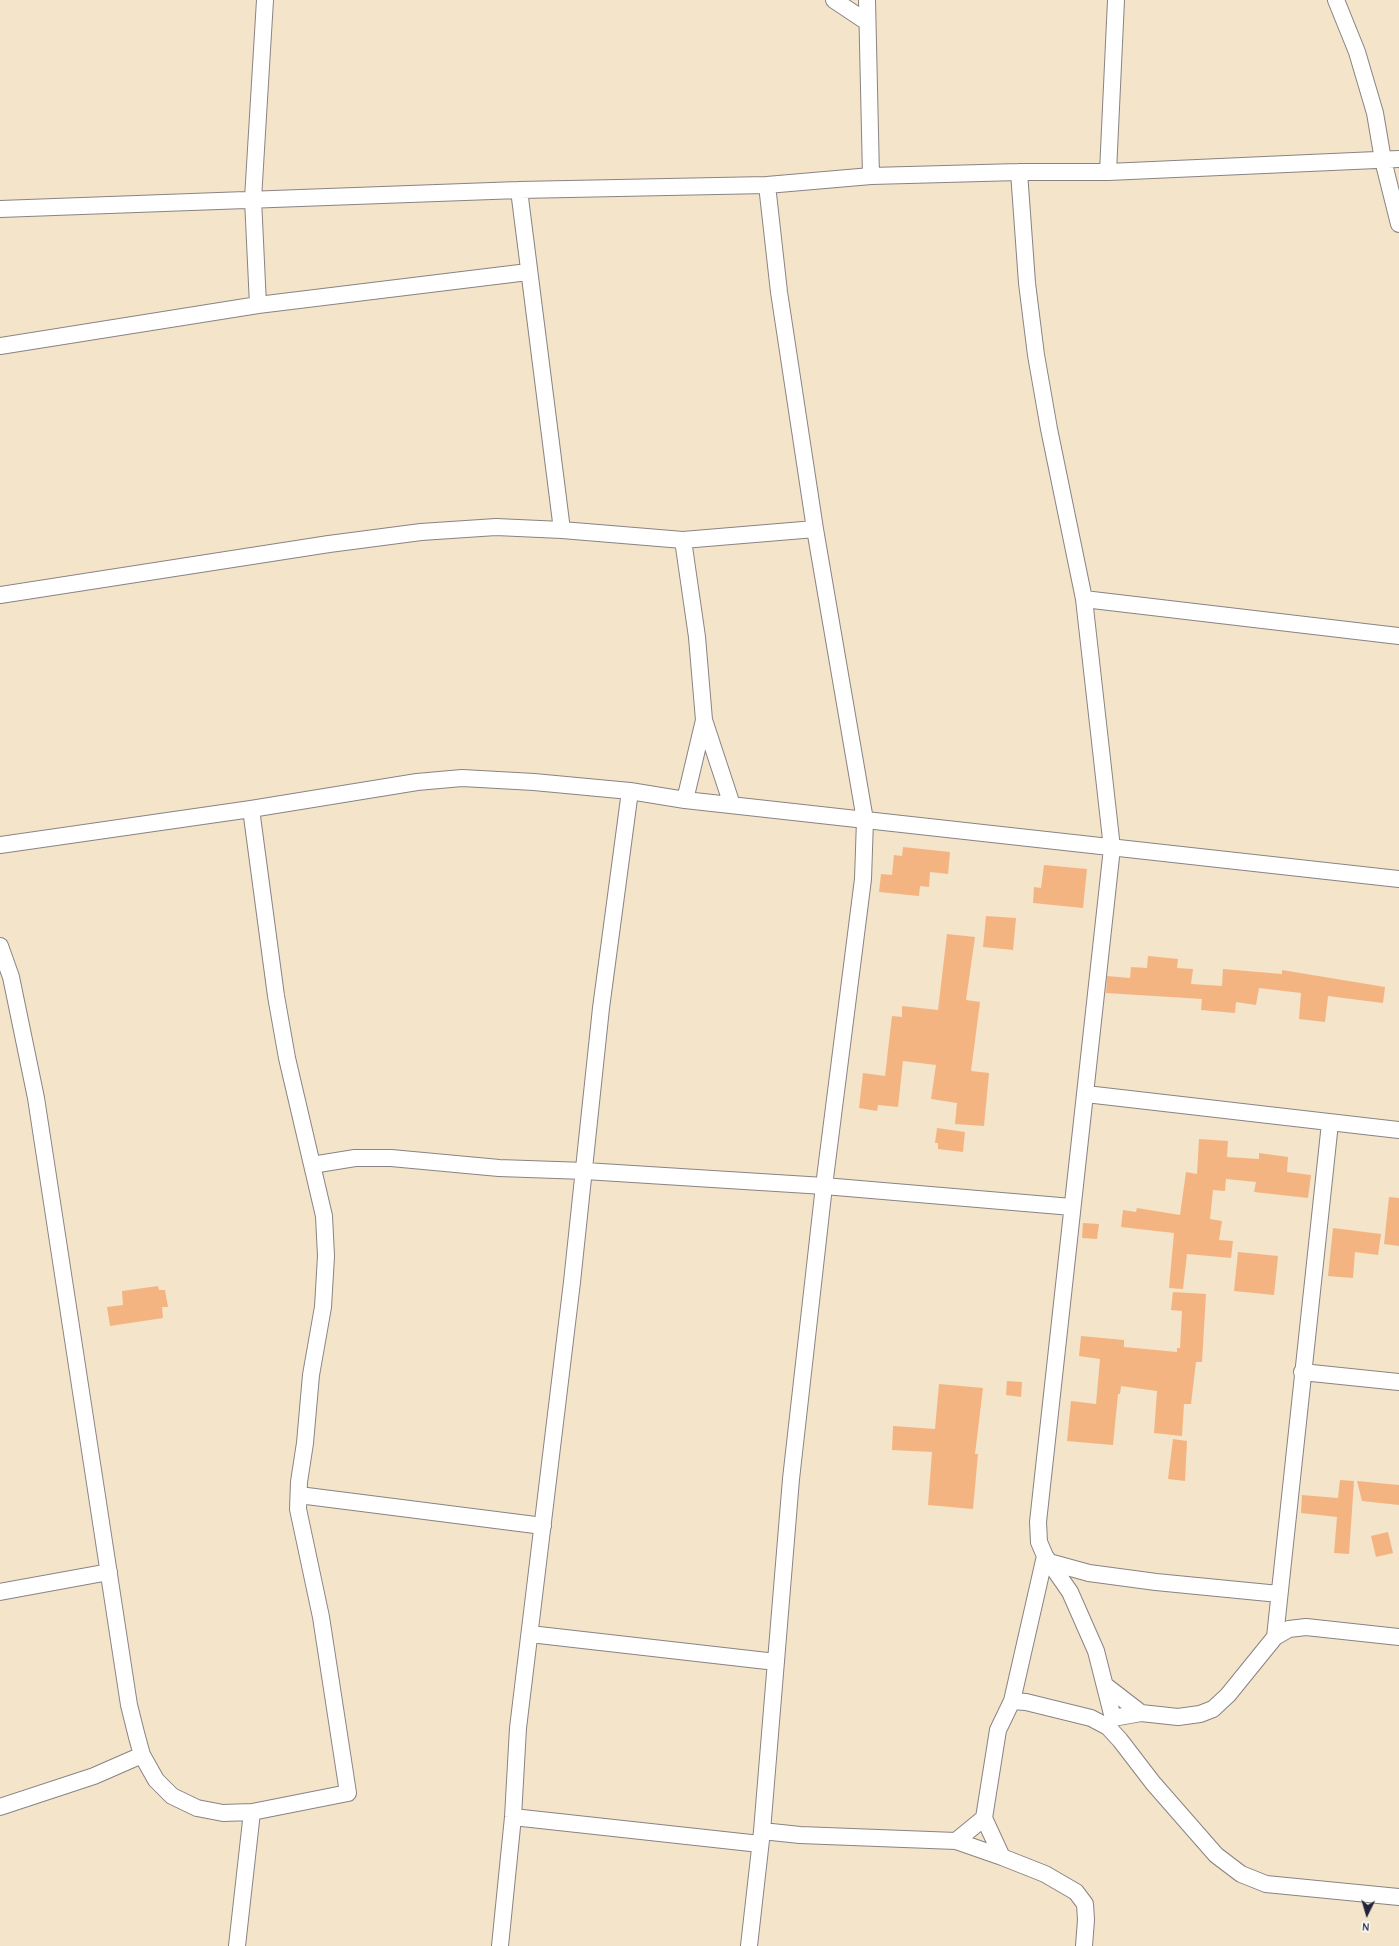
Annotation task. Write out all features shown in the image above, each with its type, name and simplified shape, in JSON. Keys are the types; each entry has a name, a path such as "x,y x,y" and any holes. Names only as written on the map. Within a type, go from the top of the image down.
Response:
{"street":[{"path":"258,304 253,199 265,0"},
{"path":"834,0 867,22"},
{"path":"867,0 871,176"},
{"path":"1108,172 1116,0"},
{"path":"1338,0 1357,52 1375,113 1383,160 1399,224"},
{"path":"0,209 519,190 767,185 871,176 1019,172 1108,172 1383,160 1386,158 1399,159"},
{"path":"1019,172 1026,283 1036,355 1049,429 1084,599 1112,848 1038,1522 1039,1542 1047,1559 1070,1592 1084,1621 1096,1651 1106,1686 1111,1723 1120,1740 1153,1783 1216,1855 1241,1874 1266,1884 1399,1897"},
{"path":"749,1946 761,1838 791,1479 824,1186 863,879 865,820 815,529 779,292 767,185"},
{"path":"519,190 528,272 562,530"},
{"path":"0,346 258,304 528,272"},
{"path":"0,595 314,546 421,532 496,527 562,530 683,540 815,529"},
{"path":"683,540 697,637 704,720 732,805"},
{"path":"1084,599 1399,636"},
{"path":"685,800 704,720"},
{"path":"0,845 251,809 417,782 462,778 534,782 630,791 685,800 1399,879"},
{"path":"500,1946 513,1817 518,1728 584,1171 601,1008 630,791"},
{"path":"0,946 11,977 36,1098 129,1704 142,1755 156,1780 172,1796 197,1808 223,1813 252,1812 348,1793 321,1618 298,1509 311,1375 323,1307 326,1256 324,1216 288,1058 276,996 251,809"},
{"path":"1086,1094 1399,1130"},
{"path":"1275,1637 1302,1372 1330,1123"},
{"path":"312,1165 355,1158 391,1158 499,1168 584,1171 824,1186 1072,1207"},
{"path":"1302,1372 1399,1382"},
{"path":"299,1496 543,1526"},
{"path":"1047,1559 1089,1573 1149,1581 1280,1594"},
{"path":"1002,1857 984,1818 998,1730 1012,1701 1047,1559"},
{"path":"0,1592 109,1572"},
{"path":"1012,1701 1026,1702 1111,1723 1141,1713 1178,1717 1200,1714 1214,1709 1228,1695 1275,1637 1289,1629 1306,1627 1399,1637"},
{"path":"530,1634 776,1662"},
{"path":"1106,1686 1141,1713"},
{"path":"0,1807 94,1776 142,1755"},
{"path":"237,1946 252,1812"},
{"path":"513,1817 761,1838 800,1835 956,1841 1045,1874 1076,1892 1085,1904 1086,1920 1084,1946"},
{"path":"956,1841 984,1818"}],"building":[{"path":"903,847 950,852 948,874 930,872 929,887 920,886 919,896 879,892 881,874 892,875 894,855 902,856"},
{"path":"1044,865 1087,869 1083,908 1033,903 1034,887 1041,888"},
{"path":"986,916 1016,918 1013,950 983,947"},
{"path":"947,934 975,937 966,1000 980,1002 971,1071 989,1073 984,1126 955,1124 957,1103 931,1099 936,1065 903,1061 898,1107 878,1105 877,1111 859,1108 863,1073 885,1076 892,1016 902,1017 902,1006 938,1010"},
{"path":"1148,956 1178,959 1177,968 1193,969 1191,984 1222,986 1223,969 1282,974 1282,970 1385,987 1383,1003 1328,996 1325,1022 1299,1019 1301,993 1259,988 1256,1005 1236,1002 1235,1013 1201,1010 1202,999 1106,993 1107,976 1130,978 1131,967 1147,968"},
{"path":"937,1128 965,1132 963,1152 938,1149 938,1143 935,1143"},
{"path":"1199,1139 1228,1141 1227,1157 1259,1159 1259,1153 1288,1157 1287,1172 1311,1175 1308,1198 1254,1192 1256,1182 1226,1179 1225,1191 1213,1190 1210,1219 1222,1221 1219,1240 1233,1241 1231,1258 1187,1254 1183,1289 1169,1288 1174,1233 1121,1227 1123,1210 1136,1212 1137,1208 1180,1215 1186,1172 1197,1174"},
{"path":"1389,1197 1399,1198 1399,1246 1384,1244"},
{"path":"1083,1223 1099,1224 1097,1239 1082,1238"},
{"path":"1333,1228 1381,1234 1378,1255 1355,1252 1353,1278 1328,1276"},
{"path":"1238,1252 1278,1256 1274,1295 1234,1291"},
{"path":"158,1286 159,1290 165,1290 168,1307 162,1307 163,1318 110,1326 107,1307 123,1305 122,1291"},
{"path":"1173,1292 1206,1294 1202,1362 1196,1362 1191,1404 1184,1404 1182,1436 1154,1433 1157,1391 1121,1386 1120,1394 1118,1394 1113,1445 1067,1441 1071,1401 1096,1404 1100,1359 1079,1356 1081,1336 1124,1340 1124,1347 1177,1352 1177,1348 1180,1348 1182,1311 1171,1310"},
{"path":"1007,1381 1022,1382 1021,1397 1006,1395"},
{"path":"939,1384 983,1388 975,1454 978,1454 973,1509 928,1505 932,1452 892,1450 893,1426 935,1429"},
{"path":"1173,1439 1187,1441 1185,1481 1168,1479"},
{"path":"1340,1480 1354,1481 1349,1554 1334,1553 1337,1517 1301,1513 1302,1495 1338,1498"},
{"path":"1357,1481 1399,1485 1399,1505 1362,1501"},
{"path":"1388,1532 1393,1553 1376,1557 1371,1536"}]}
